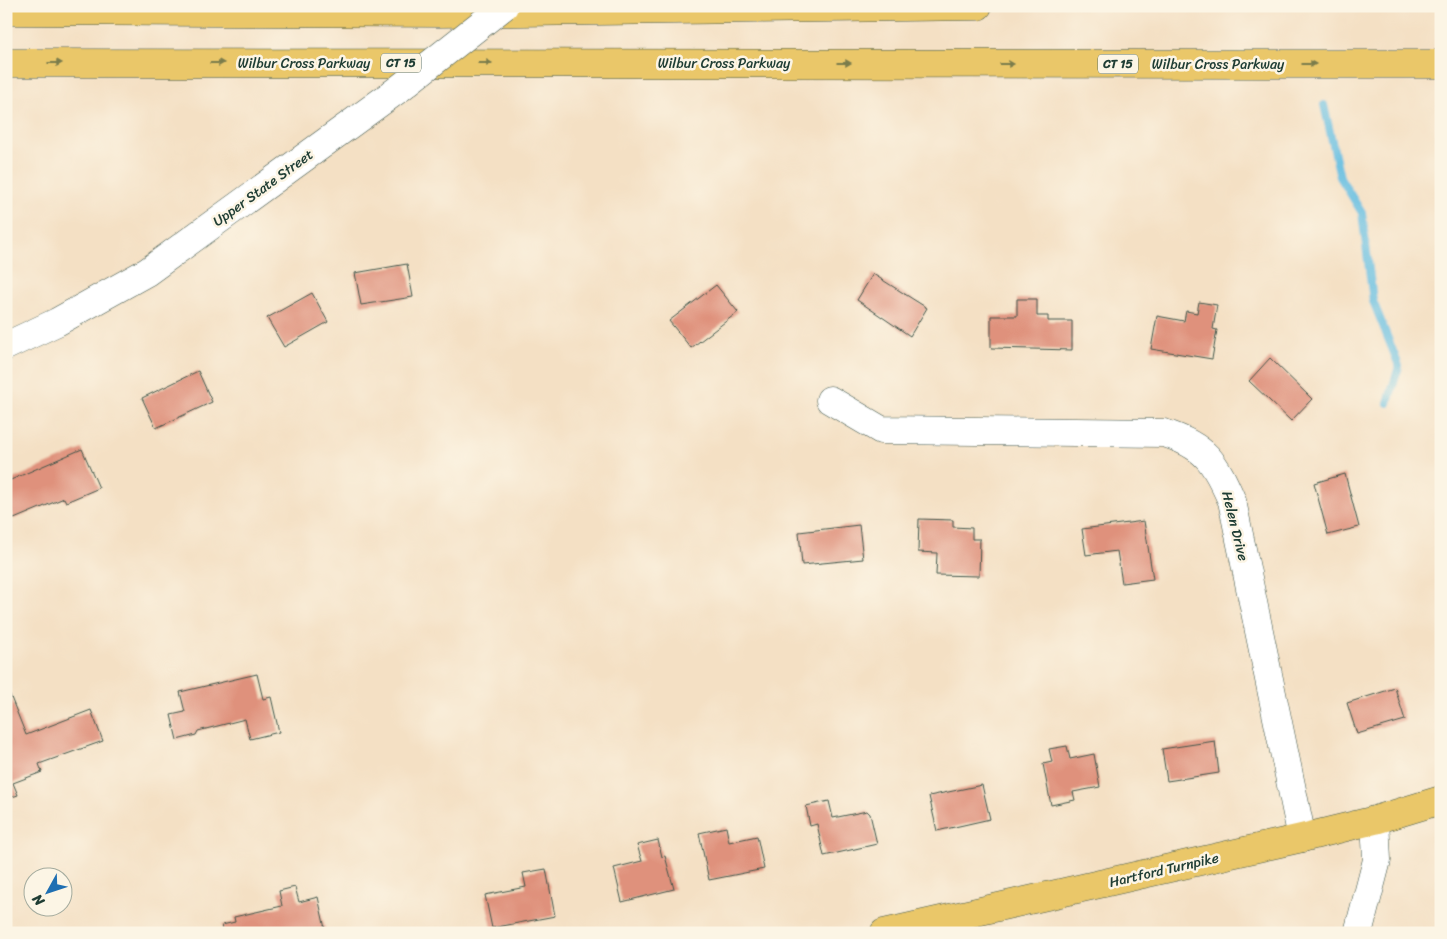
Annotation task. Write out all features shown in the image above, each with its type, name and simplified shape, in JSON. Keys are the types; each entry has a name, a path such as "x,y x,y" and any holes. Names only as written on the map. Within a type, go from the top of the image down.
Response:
{"main road":[{"path":"6,11 440,13 978,6"},
{"name":"Wilbur Cross Parkway","path":"6,63 1441,64"},
{"name":"Hartford Turnpike","path":"884,933 1302,838 1375,820 1441,800"}],"street":[{"name":"Upper State Street","path":"6,346 57,322 147,272 400,88 504,6"},
{"name":"Helen Drive","path":"830,400 881,430 1164,433 1188,440 1211,459 1222,477 1232,501 1302,838"},
{"path":"1358,933 1378,860 1375,820"}],"building":[{"path":"407,264 413,297 361,305 355,273"},
{"path":"873,274 927,308 910,336 857,300"},
{"path":"716,285 738,312 691,348 669,321"},
{"path":"312,293 328,322 284,347 267,318"},
{"path":"1017,299 1037,299 1037,316 1048,316 1048,321 1072,321 1072,350 991,348 991,316 1017,316"},
{"path":"1199,302 1217,305 1213,329 1217,330 1212,359 1151,349 1157,316 1184,321 1186,311 1197,313"},
{"path":"1270,358 1312,399 1291,421 1249,381"},
{"path":"198,371 212,402 156,428 142,398"},
{"path":"82,449 99,488 66,502 64,498 14,519 6,503 6,482"},
{"path":"1345,474 1359,527 1328,535 1314,483"},
{"path":"919,519 953,520 953,527 972,528 972,539 980,539 979,576 936,575 937,553 918,552"},
{"path":"1144,521 1153,579 1122,583 1117,551 1086,555 1082,529"},
{"path":"859,525 863,559 802,565 799,532"},
{"path":"257,674 263,699 271,697 279,732 250,739 245,719 198,731 196,735 177,740 171,715 185,712 180,692"},
{"path":"6,685 26,735 91,710 103,741 39,764 42,772 13,783 18,795 6,799"},
{"path":"1395,688 1405,720 1357,734 1347,703"},
{"path":"1215,741 1219,773 1167,781 1162,749"},
{"path":"1067,746 1070,759 1094,754 1100,787 1073,792 1075,800 1051,805 1043,764 1052,762 1049,749"},
{"path":"982,785 990,819 937,831 929,796"},
{"path":"829,801 833,818 867,811 870,814 877,844 824,856 817,824 810,826 806,806"},
{"path":"726,827 729,842 757,836 764,869 709,880 699,833"},
{"path":"658,840 662,857 665,856 674,889 622,902 614,868 642,861 637,845"},
{"path":"546,869 555,916 492,928 485,895 526,887 523,873"},
{"path":"295,887 299,902 318,897 326,933 224,933 222,925 235,922 234,917 282,906 279,891"}],"waterway":[{"path":"1324,105 1340,177 1362,213 1373,301 1399,366 1388,403"}]}
